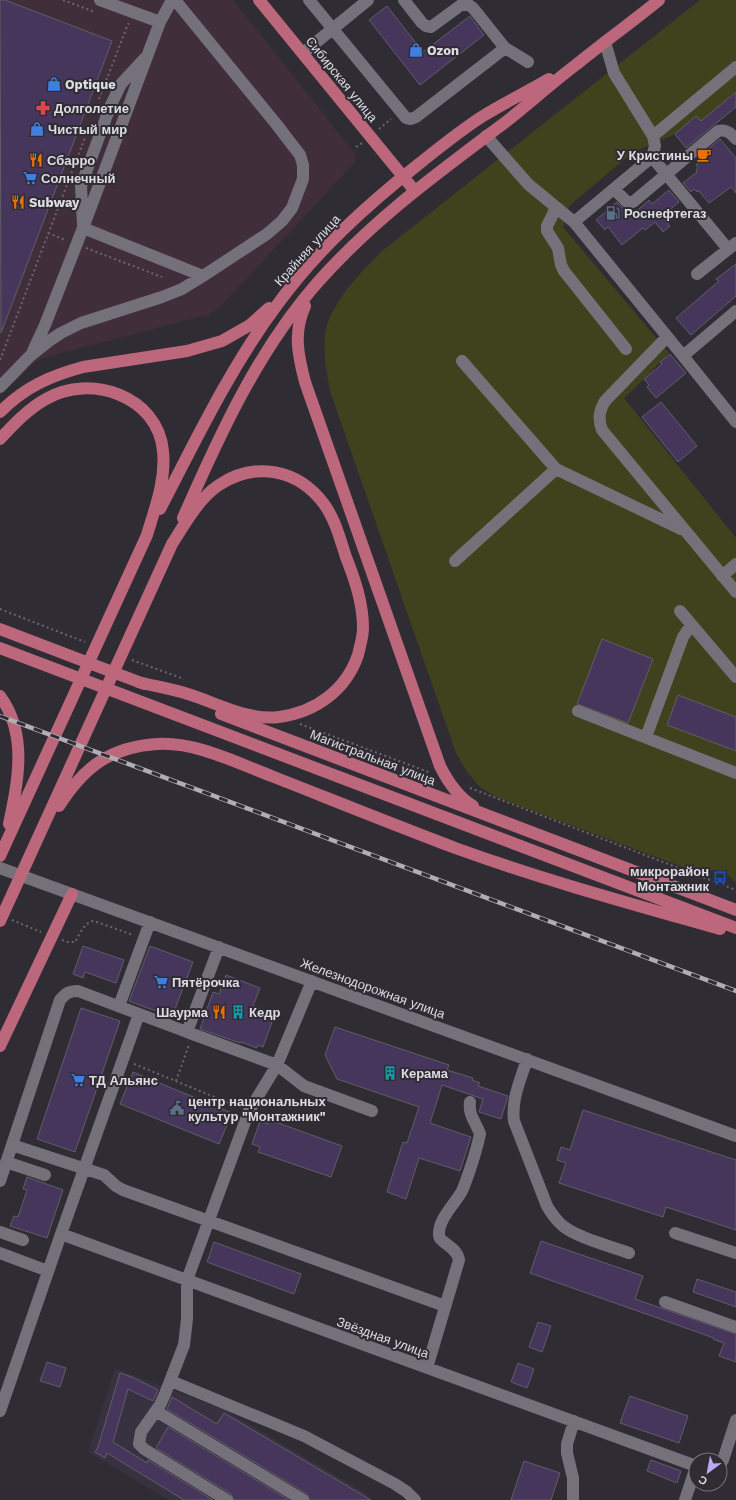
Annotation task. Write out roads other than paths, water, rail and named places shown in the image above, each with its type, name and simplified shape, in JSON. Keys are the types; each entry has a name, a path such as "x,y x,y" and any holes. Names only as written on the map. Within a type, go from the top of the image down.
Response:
{"main road":[{"name":"Сибирская улица","path":"259,0 414,190"},
{"name":"Крайняя улица","path":"172,544 208,462 245,389 275,340 318,282 357,241 414,190 508,120 574,65 659,0"},
{"name":"Крайняя улица","path":"148,535 194,444 228,382 264,323 306,269 344,228 403,176 448,140 484,116 574,65"},
{"path":"0,412 16,397 34,384 56,375 83,367 187,351 222,341 250,325 264,313 306,269"},
{"path":"318,282 304,307 297,331 299,354 304,376 440,766 447,780 456,792 488,816"},
{"path":"0,439 18,420 46,398 63,391 82,387 108,390 143,409 153,422 160,436 164,467 161,486 148,535 2,851"},
{"path":"3,920 37,840 172,544 193,512 217,486 232,477 246,472 273,472 287,475 300,482 313,492 324,504 333,519 359,593 363,629 360,647 355,663 334,693 309,709 296,714 256,716 187,694 138,682"},
{"path":"0,623 33,636 71,656"},
{"name":"Магистральная улица","path":"0,629 736,910"},
{"path":"0,648 736,928"},
{"path":"0,696 14,724 20,758 15,797 2,851"},
{"path":"37,840 66,794 89,768 114,752 159,743 181,745 225,758 458,849 575,888 736,934"},
{"path":"0,1046 72,894"}],"street":[{"path":"100,0 160,22"},
{"path":"30,356 45,325 77,244 160,22 172,0"},
{"path":"0,387 30,356 49,340 81,323 162,297 182,289 267,234 288,215 303,179 303,165 300,155 175,0"},
{"path":"309,0 406,118 411,119 416,117 505,48"},
{"path":"303,54 368,0"},
{"path":"404,0 422,23 431,27 461,5 469,5 505,48 528,62"},
{"path":"574,222 652,157 655,146 653,136 614,73 605,42"},
{"path":"83,228 80,192 110,107 121,84 148,55"},
{"path":"653,136 736,67"},
{"path":"614,188 624,200 630,203 633,202 718,131 723,130 728,132 736,139"},
{"path":"486,136 528,184 574,222 736,422"},
{"path":"652,157 732,246 697,274"},
{"path":"556,208 547,226 548,231 558,248 561,265 564,271 626,350"},
{"path":"83,228 203,276"},
{"path":"683,356 736,311"},
{"path":"667,337 605,401 600,412 600,424 602,430 736,592"},
{"path":"462,360 556,468 685,530"},
{"path":"455,561 556,468"},
{"path":"722,576 736,564"},
{"path":"680,611 736,677"},
{"path":"646,737 682,637 693,626"},
{"path":"578,711 736,773"},
{"name":"Железнодорожная улица","path":"0,868 72,894 148,926 219,947 736,1136"},
{"path":"119,1006 148,926"},
{"path":"190,1033 219,947"},
{"path":"227,1500 144,1449 140,1444 140,1438 171,1381 184,1345 186,1334 187,1280 249,1111 276,1065 312,981"},
{"path":"0,1181 60,1000 65,994 71,991 78,991 276,1065 304,1086 372,1111"},
{"path":"0,1411 139,1014"},
{"path":"527,1059 515,1097 513,1111 514,1121 547,1206 554,1217 568,1230 629,1253"},
{"path":"427,1368 438,1336 445,1306 459,1260 458,1254 441,1240 439,1233 446,1214 462,1189 480,1134 470,1115 470,1102"},
{"path":"12,1145 104,1175 116,1186 124,1190 445,1306"},
{"path":"6,1162 45,1176"},
{"path":"0,1232 23,1240"},
{"path":"675,1233 736,1253"},
{"name":"Звёздная улица","path":"61,1234 688,1463"},
{"path":"0,1253 48,1271"},
{"path":"665,1302 736,1327"},
{"path":"171,1381 304,1436 395,1484 407,1492 415,1500"},
{"path":"156,1411 303,1500"},
{"path":"726,1452 736,1420"},
{"path":"573,1500 573,1478 567,1454 567,1444 574,1422"}],"railway":[{"path":"0,716 736,991"}],"place":[{"name":"Ozon","path":"416,50"},
{"name":"Optique","path":"54,84"},
{"name":"Долголетие","path":"43,108"},
{"name":"Чистый мир","path":"37,129"},
{"name":"У Кристины","path":"704,155"},
{"name":"Сбарро","path":"36,160"},
{"name":"Солнечный","path":"30,178"},
{"name":"Subway","path":"18,202"},
{"name":"Роснефтегаз","path":"613,213"},
{"name":"микрорайон Монтажник","path":"720,878"},
{"name":"Пятёрочка","path":"161,982"},
{"name":"Шаурма","path":"219,1012"},
{"name":"Кедр","path":"238,1012"},
{"name":"Керама","path":"390,1073"},
{"name":"ТД Альянс","path":"78,1080"},
{"name":"центр национальных культур \"Монтажник\"","path":"177,1108"}]}
